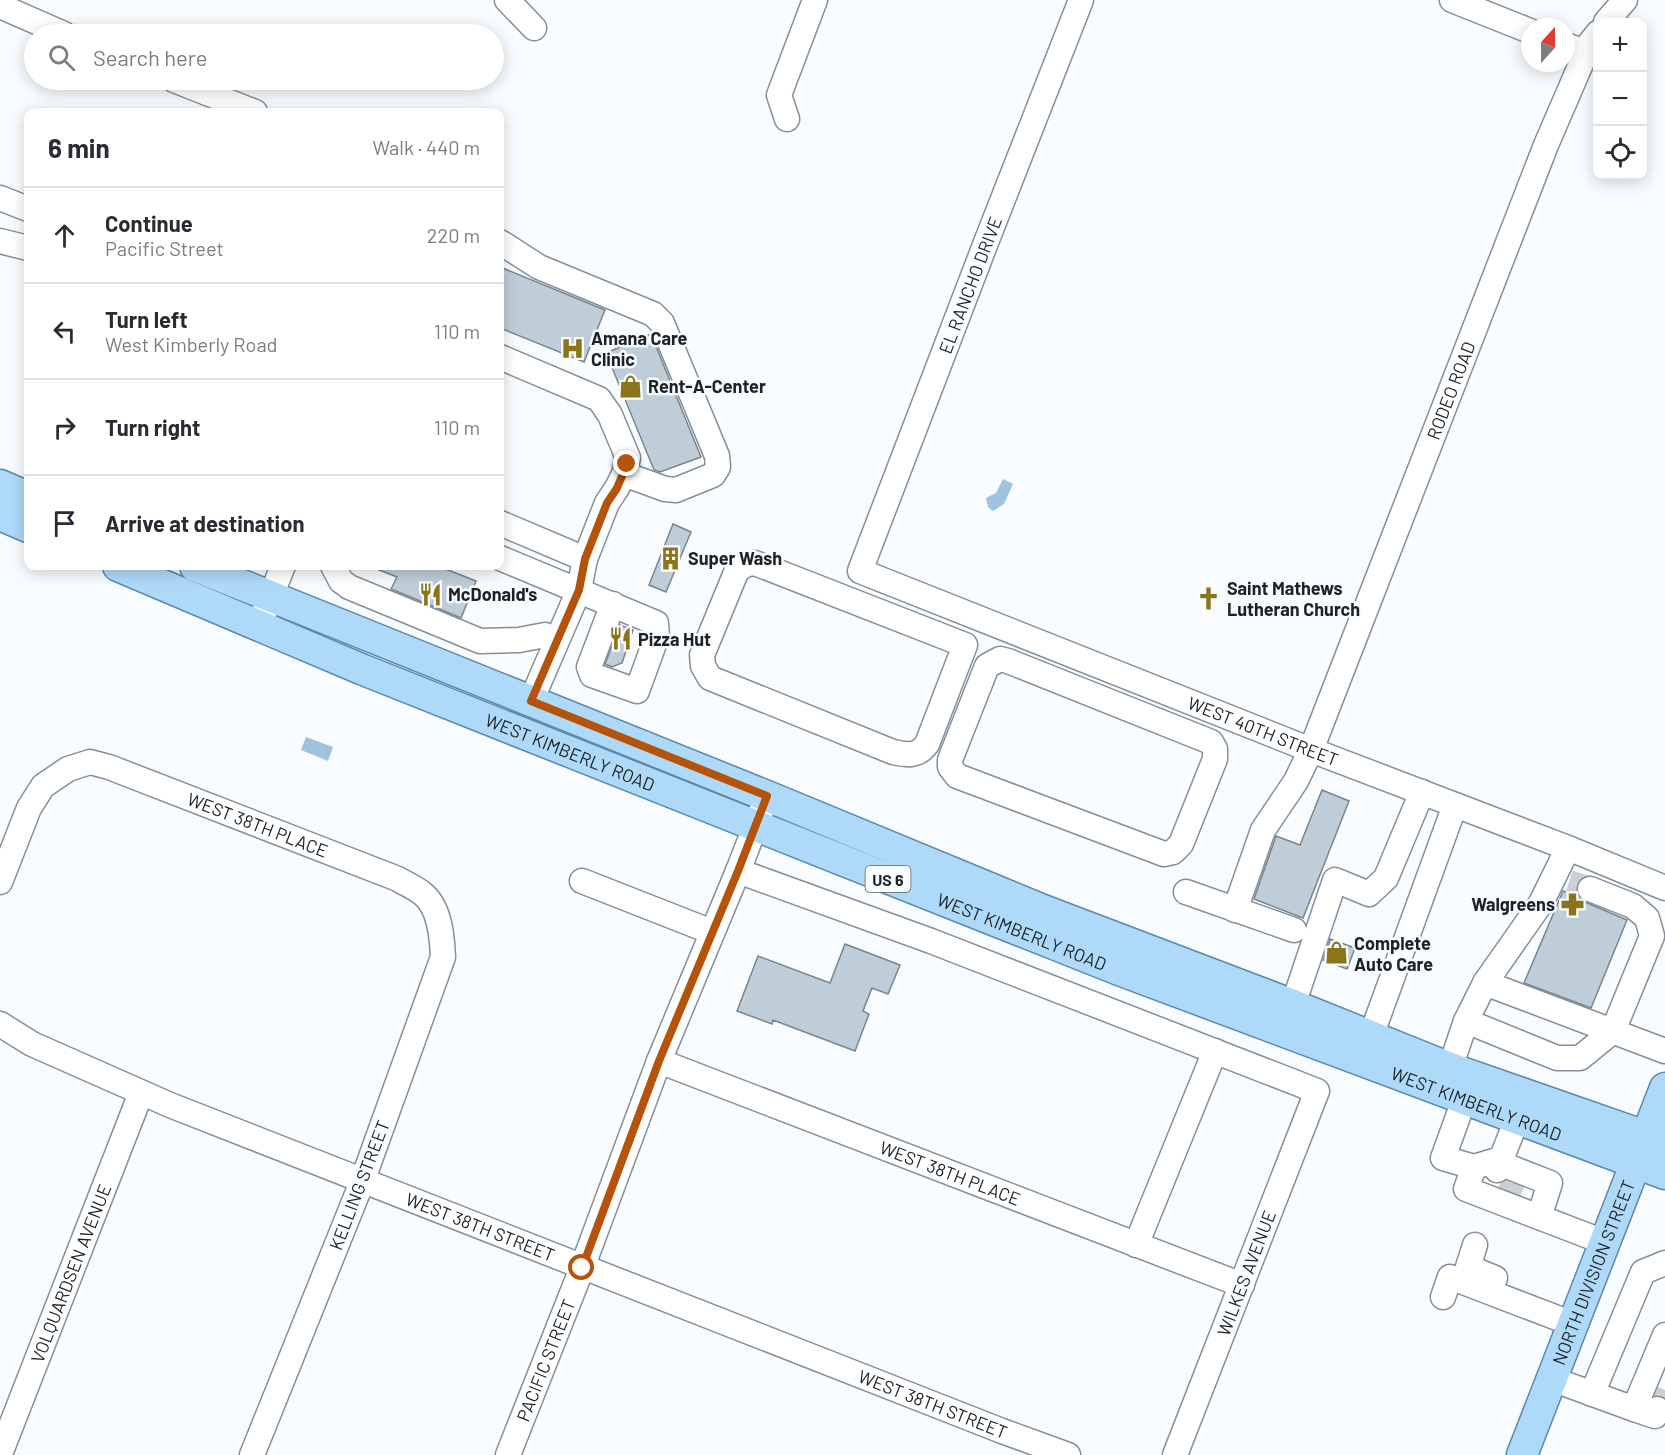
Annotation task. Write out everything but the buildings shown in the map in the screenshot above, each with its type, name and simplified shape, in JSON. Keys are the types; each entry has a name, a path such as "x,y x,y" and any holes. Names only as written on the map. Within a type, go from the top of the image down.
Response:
{"main road":[{"path":"0,485 24,495"},
{"path":"0,515 24,525"},
{"name":"WEST KIMBERLY ROAD","path":"127,570 258,626 1119,970 1665,1174"},
{"name":"WEST KIMBERLY ROAD","path":"205,570 767,796 1043,910 1293,1005 1450,1068 1656,1139"},
{"name":"NORTH DIVISION STREET","path":"1522,1455 1636,1163 1656,1139 1665,1088"}],"street":[{"path":"507,0 534,28"},
{"path":"787,119 778,95 815,0"},
{"name":"EL RANCHO DRIVE","path":"860,571 1081,0"},
{"path":"1452,0 1521,27"},
{"path":"1609,18 1625,0"},
{"path":"0,6 41,24"},
{"name":"RODEO ROAD","path":"1235,910 1263,830 1296,780 1311,750 1583,44"},
{"path":"199,90 245,108"},
{"path":"0,198 24,207"},
{"path":"0,241 24,247"},
{"path":"504,245 538,267 653,314 662,323 717,456 718,467 713,474 676,490 665,489 624,474"},
{"path":"504,359 599,399 605,405 628,458 624,474 607,503 585,559 579,590 531,701"},
{"path":"504,525 585,559"},
{"path":"504,560 613,604 656,623 657,636 637,691 592,675 589,667 613,604"},
{"path":"965,645 755,563 747,564 737,570 702,655 703,666 710,678 893,752 912,756 922,751 927,744 965,645 980,618"},
{"path":"258,626 282,570"},
{"path":"335,570 340,581 349,587 480,641 519,640 545,635 557,640"},
{"name":"WEST 40TH STREET","path":"860,571 1665,888"},
{"path":"1000,660 1008,661 1155,719 1211,742 1215,749 1215,759 1181,844 1173,852 1164,854 957,776 950,767 950,760 987,666 1000,660"},
{"path":"1155,719 1166,691"},
{"name":"WEST 38TH PLACE","path":"0,882 30,808 43,786 68,769 90,762 109,767 398,879 424,894 435,911"},
{"path":"1293,1005 1335,880 1369,894 1386,878 1422,792"},
{"name":"PACIFIC STREET","path":"508,1455 582,1268 659,1061 767,796"},
{"path":"1371,1036 1455,805"},
{"path":"1568,848 1572,882"},
{"path":"738,871 935,943 1215,1051 1136,1245"},
{"path":"582,881 712,932"},
{"path":"1466,1021 1557,1058 1580,1058 1613,1031 1652,936 1647,918 1633,906 1572,882"},
{"path":"1450,1068 1466,1021 1485,983 1541,903 1572,882"},
{"path":"1186,892 1294,930"},
{"name":"KELLING STREET","path":"252,1455 362,1182 443,957 441,934 435,911"},
{"path":"1485,983 1665,1051"},
{"name":"WEST 38TH STREET","path":"0,1024 32,1044 141,1093 582,1268 1068,1455"},
{"name":"WILKES AVENUE","path":"1175,1455 1317,1090 1215,1051"},
{"name":"WEST 38TH PLACE","path":"659,1061 1242,1285"},
{"name":"VOLQUARDSEN AVENUE","path":"0,1454 141,1093"},
{"path":"1464,1100 1443,1158 1474,1167 1494,1161 1503,1182 1539,1217 1604,1242"},
{"path":"1503,1182 1517,1119"},
{"path":"1474,1167 1466,1189 1503,1182 1550,1183 1539,1217"},
{"path":"1475,1245 1468,1268 1576,1317"},
{"path":"1592,1394 1643,1272 1665,1263"},
{"path":"1443,1297 1450,1276 1576,1317"},
{"path":"1552,1379 1649,1412 1663,1346"}],"water":[{"path":"1003,479 1013,484 1004,504 993,511 988,507 986,498 996,493"},
{"path":"306,737 333,747 328,761 301,750"}],"tunnel":[{"path":"1569,882 1590,889"},
{"path":"1509,1193 1515,1177"},
{"path":"1657,1409 1665,1390"}],"place":[{"name":"Amana Care Clinic","path":"573,348"},
{"name":"Rent-A-Center","path":"630,386"},
{"name":"Super Wash","path":"670,558"},
{"name":"McDonald's","path":"430,594"},
{"name":"Saint Mathews Lutheran Church","path":"1209,598"},
{"name":"Pizza Hut","path":"620,639"},
{"name":"Walgreens","path":"1573,904"},
{"name":"Complete Auto Care","path":"1336,953"}],"route":[{"path":"582,1268 659,1061 767,796 531,701 579,590 585,559 607,503 617,488 627,464"}]}
